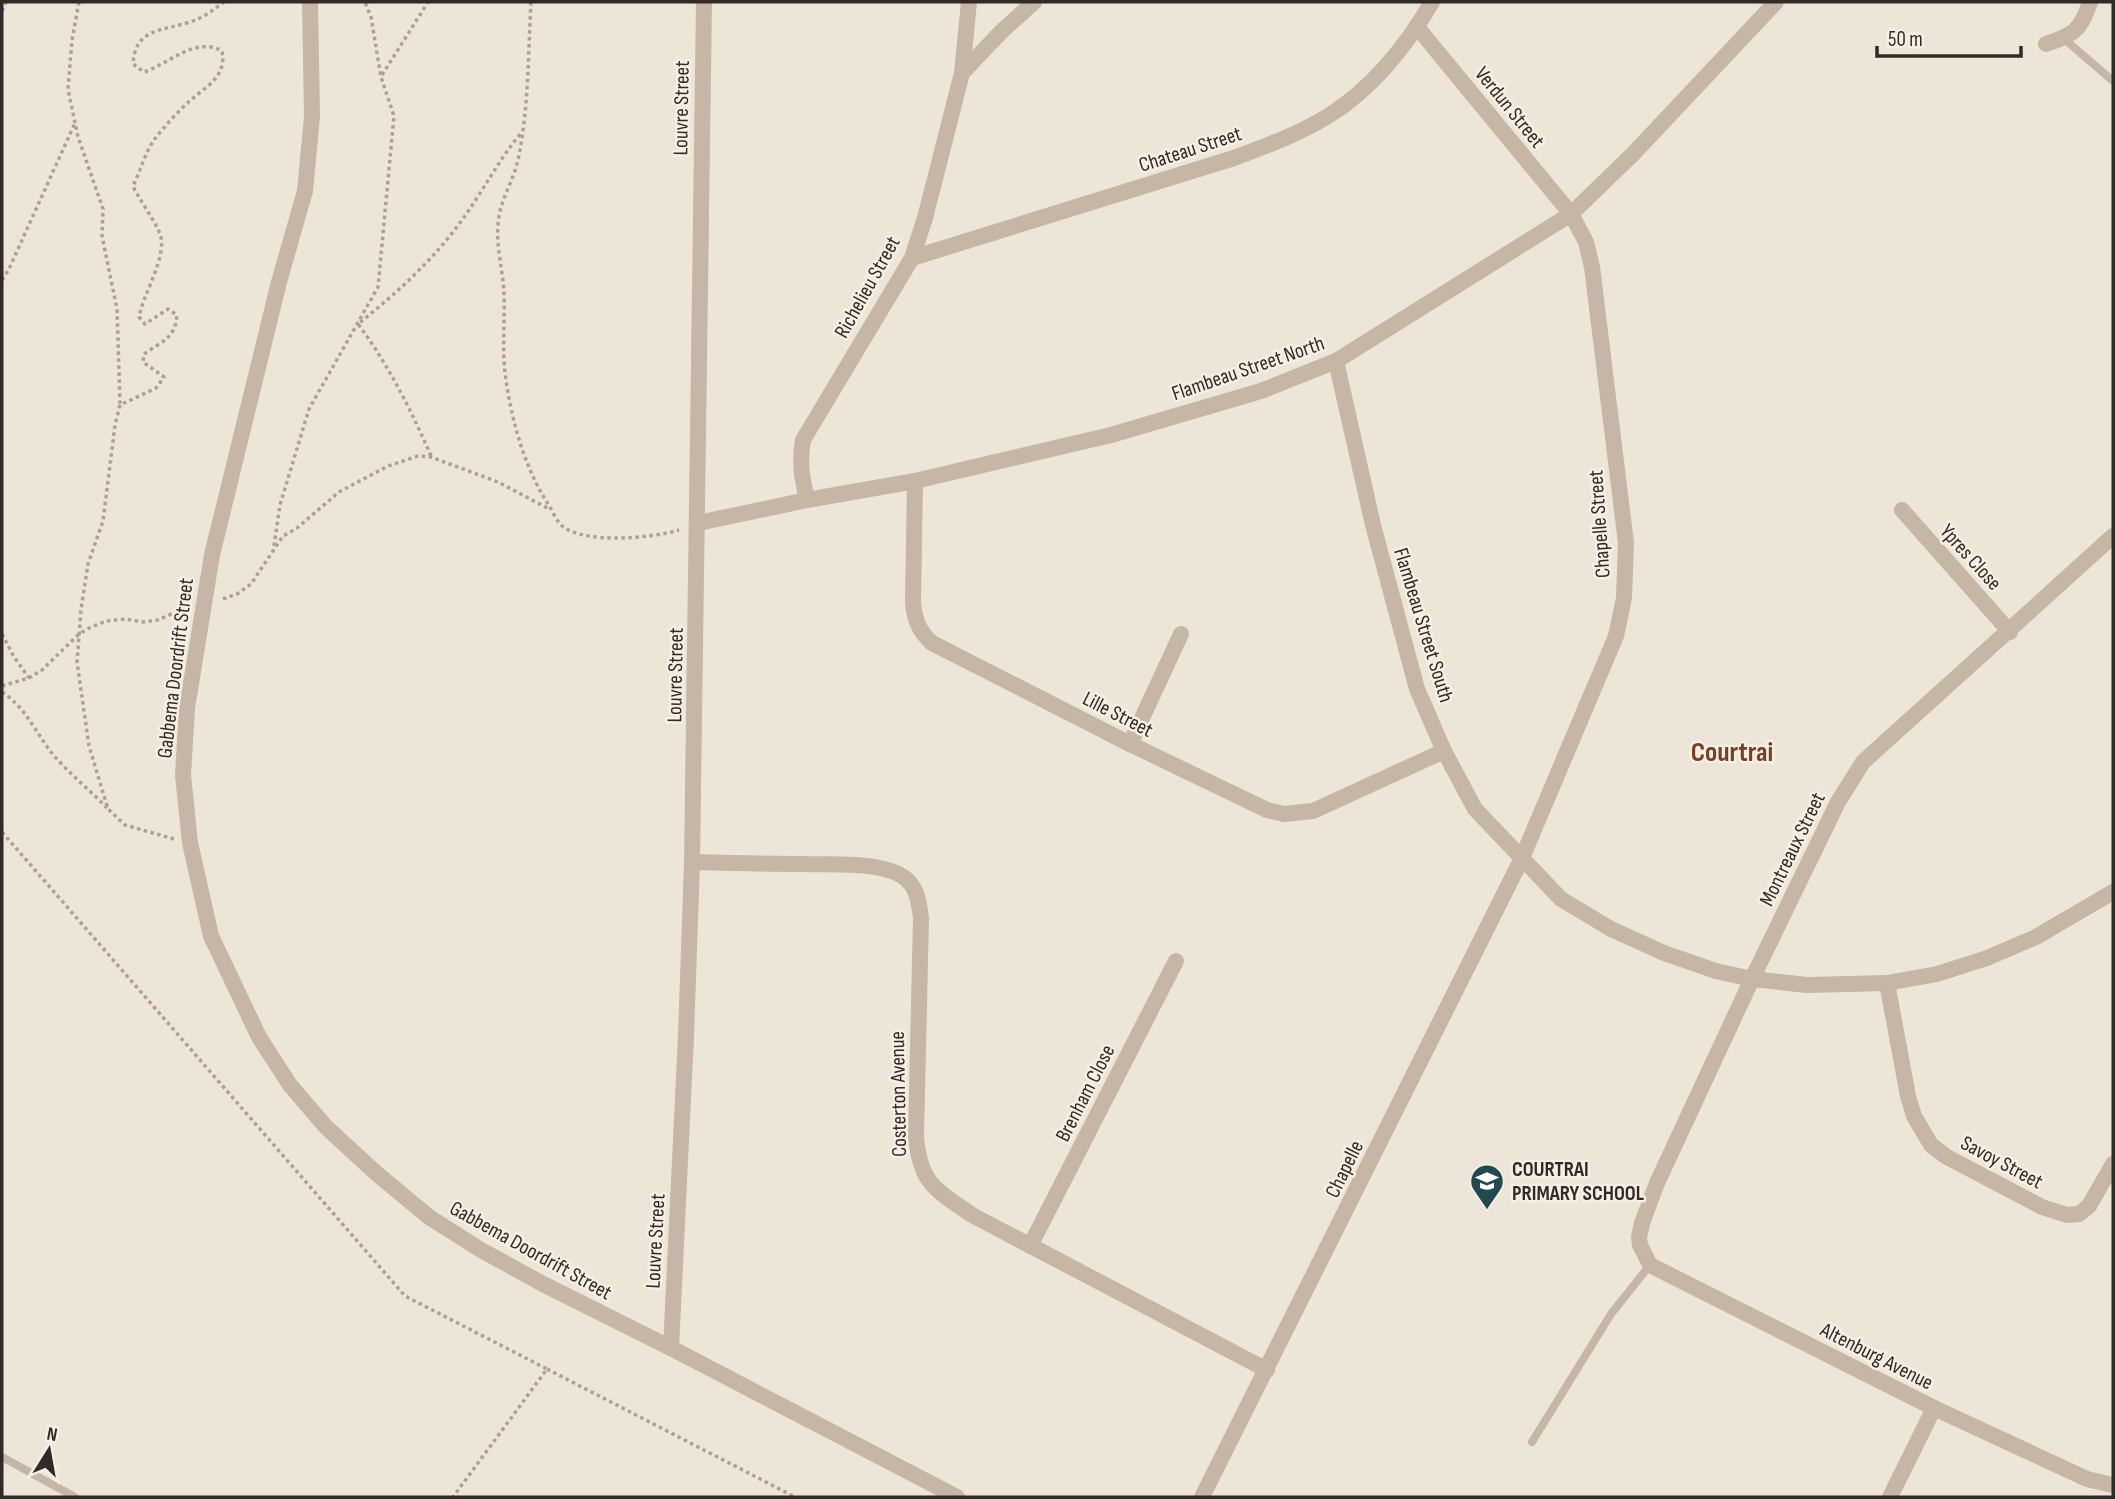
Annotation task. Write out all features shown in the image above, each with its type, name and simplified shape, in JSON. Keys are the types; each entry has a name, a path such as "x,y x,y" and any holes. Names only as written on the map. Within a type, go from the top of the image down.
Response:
{"street":[{"name":"Gabbema Doordrift Street","path":"310,2 312,116 305,191 279,282 218,529 204,600 186,722 183,775 190,843 211,936 259,1037 290,1085 326,1127 429,1217 481,1251 543,1284 957,1497"},
{"name":"Louvre Street","path":"671,1348 692,862 704,2"},
{"name":"Richelieu Street","path":"807,500 800,471 803,440 912,258 925,218 962,73 969,2"},
{"path":"962,73 1034,2"},
{"name":"Chateau Street","path":"912,258 1234,158 1282,139 1328,116 1363,89 1418,27 1432,2"},
{"path":"2046,44 2076,31 2084,20 2090,2"},
{"name":"Flambeau Street North","path":"698,523 915,481 1111,435 1261,391 1336,361 1571,214 1633,154 1768,5"},
{"name":"Verdun Street","path":"1418,27 1571,214"},
{"name":"Chapelle Street","path":"1522,858 1616,636 1624,598 1626,543 1591,267 1586,242 1571,214"},
{"name":"Flambeau Street South","path":"1336,361 1373,525 1417,689 1444,751 1475,809 1561,899 1611,929 1716,971 1752,979 1807,985 1887,983 1937,974 1987,958 2110,900"},
{"name":"Lille Street","path":"915,481 913,603 915,621 923,635 932,643 1267,810 1296,814 1313,811 1444,751"},
{"name":"Ypres Close","path":"1902,510 2010,632"},
{"name":"Montreaux Street","path":"1650,1265 1639,1237 1663,1171 1838,802 1863,762 2010,632 2113,536"},
{"path":"1130,744 1181,634"},
{"name":"Chapelle","path":"1202,1497 1522,858"},
{"name":"Costerton Avenue","path":"692,862 868,867 902,876 912,885 918,896 921,918 916,1136 922,1171 931,1185 972,1214 1030,1246 1267,1370"},
{"name":"Brenham Close","path":"1030,1246 1176,961"},
{"name":"Savoy Street","path":"1887,983 1908,1096 1914,1116 1931,1145 1947,1157 2042,1207 2067,1215 2079,1214 2089,1206 2113,1164"},
{"name":"Altenburg Avenue","path":"1650,1265 1934,1408 2087,1479 2113,1485"},
{"path":"1890,1497 1934,1408"}],"lane":[{"path":"2063,38 2113,81"},
{"path":"1532,1442 1611,1314 1650,1265"},
{"path":"2,1457 75,1497"}],"path":[{"path":"2,11 6,2"},
{"path":"79,2 68,89 75,122 103,209 102,236 117,309 120,405 103,521 88,564 78,662 89,746 108,809"},
{"path":"120,405 160,384 164,377 143,362 144,354 172,334 176,328 177,315 168,309 145,324 139,317 141,305 161,257 161,237 133,186 152,142 192,99 209,88 218,76 224,60 222,51 202,46 144,72 133,64 134,50 141,39 155,31 204,16 224,2"},
{"path":"274,549 280,505 309,409 378,287 394,116 381,77 371,17 365,2"},
{"path":"381,77 428,2"},
{"path":"531,2 531,54 518,160 510,188 502,202 497,226 504,295 505,371 512,410 528,466 561,525 581,536 634,537 665,534 698,523"},
{"path":"2,280 75,122"},
{"path":"358,324 401,290 443,244 473,205 499,160 522,131"},
{"path":"358,324 379,351 416,421 431,457"},
{"path":"2,686 29,678 56,658 79,634 106,621 158,620 204,600 229,596 251,584 283,536 297,528 339,492 388,466 418,456 431,457 509,487 551,510"},
{"path":"2,634 29,678"},
{"path":"2,692 14,701 52,752 125,825 190,843"},
{"path":"2,832 405,1296 795,1497"},
{"path":"453,1497 547,1369"}],"place":[{"name":"COURTRAI PRIMARY SCHOOL","path":"1487,1211"}],"district":[{"name":"Courtrai","path":"1732,751"}]}
